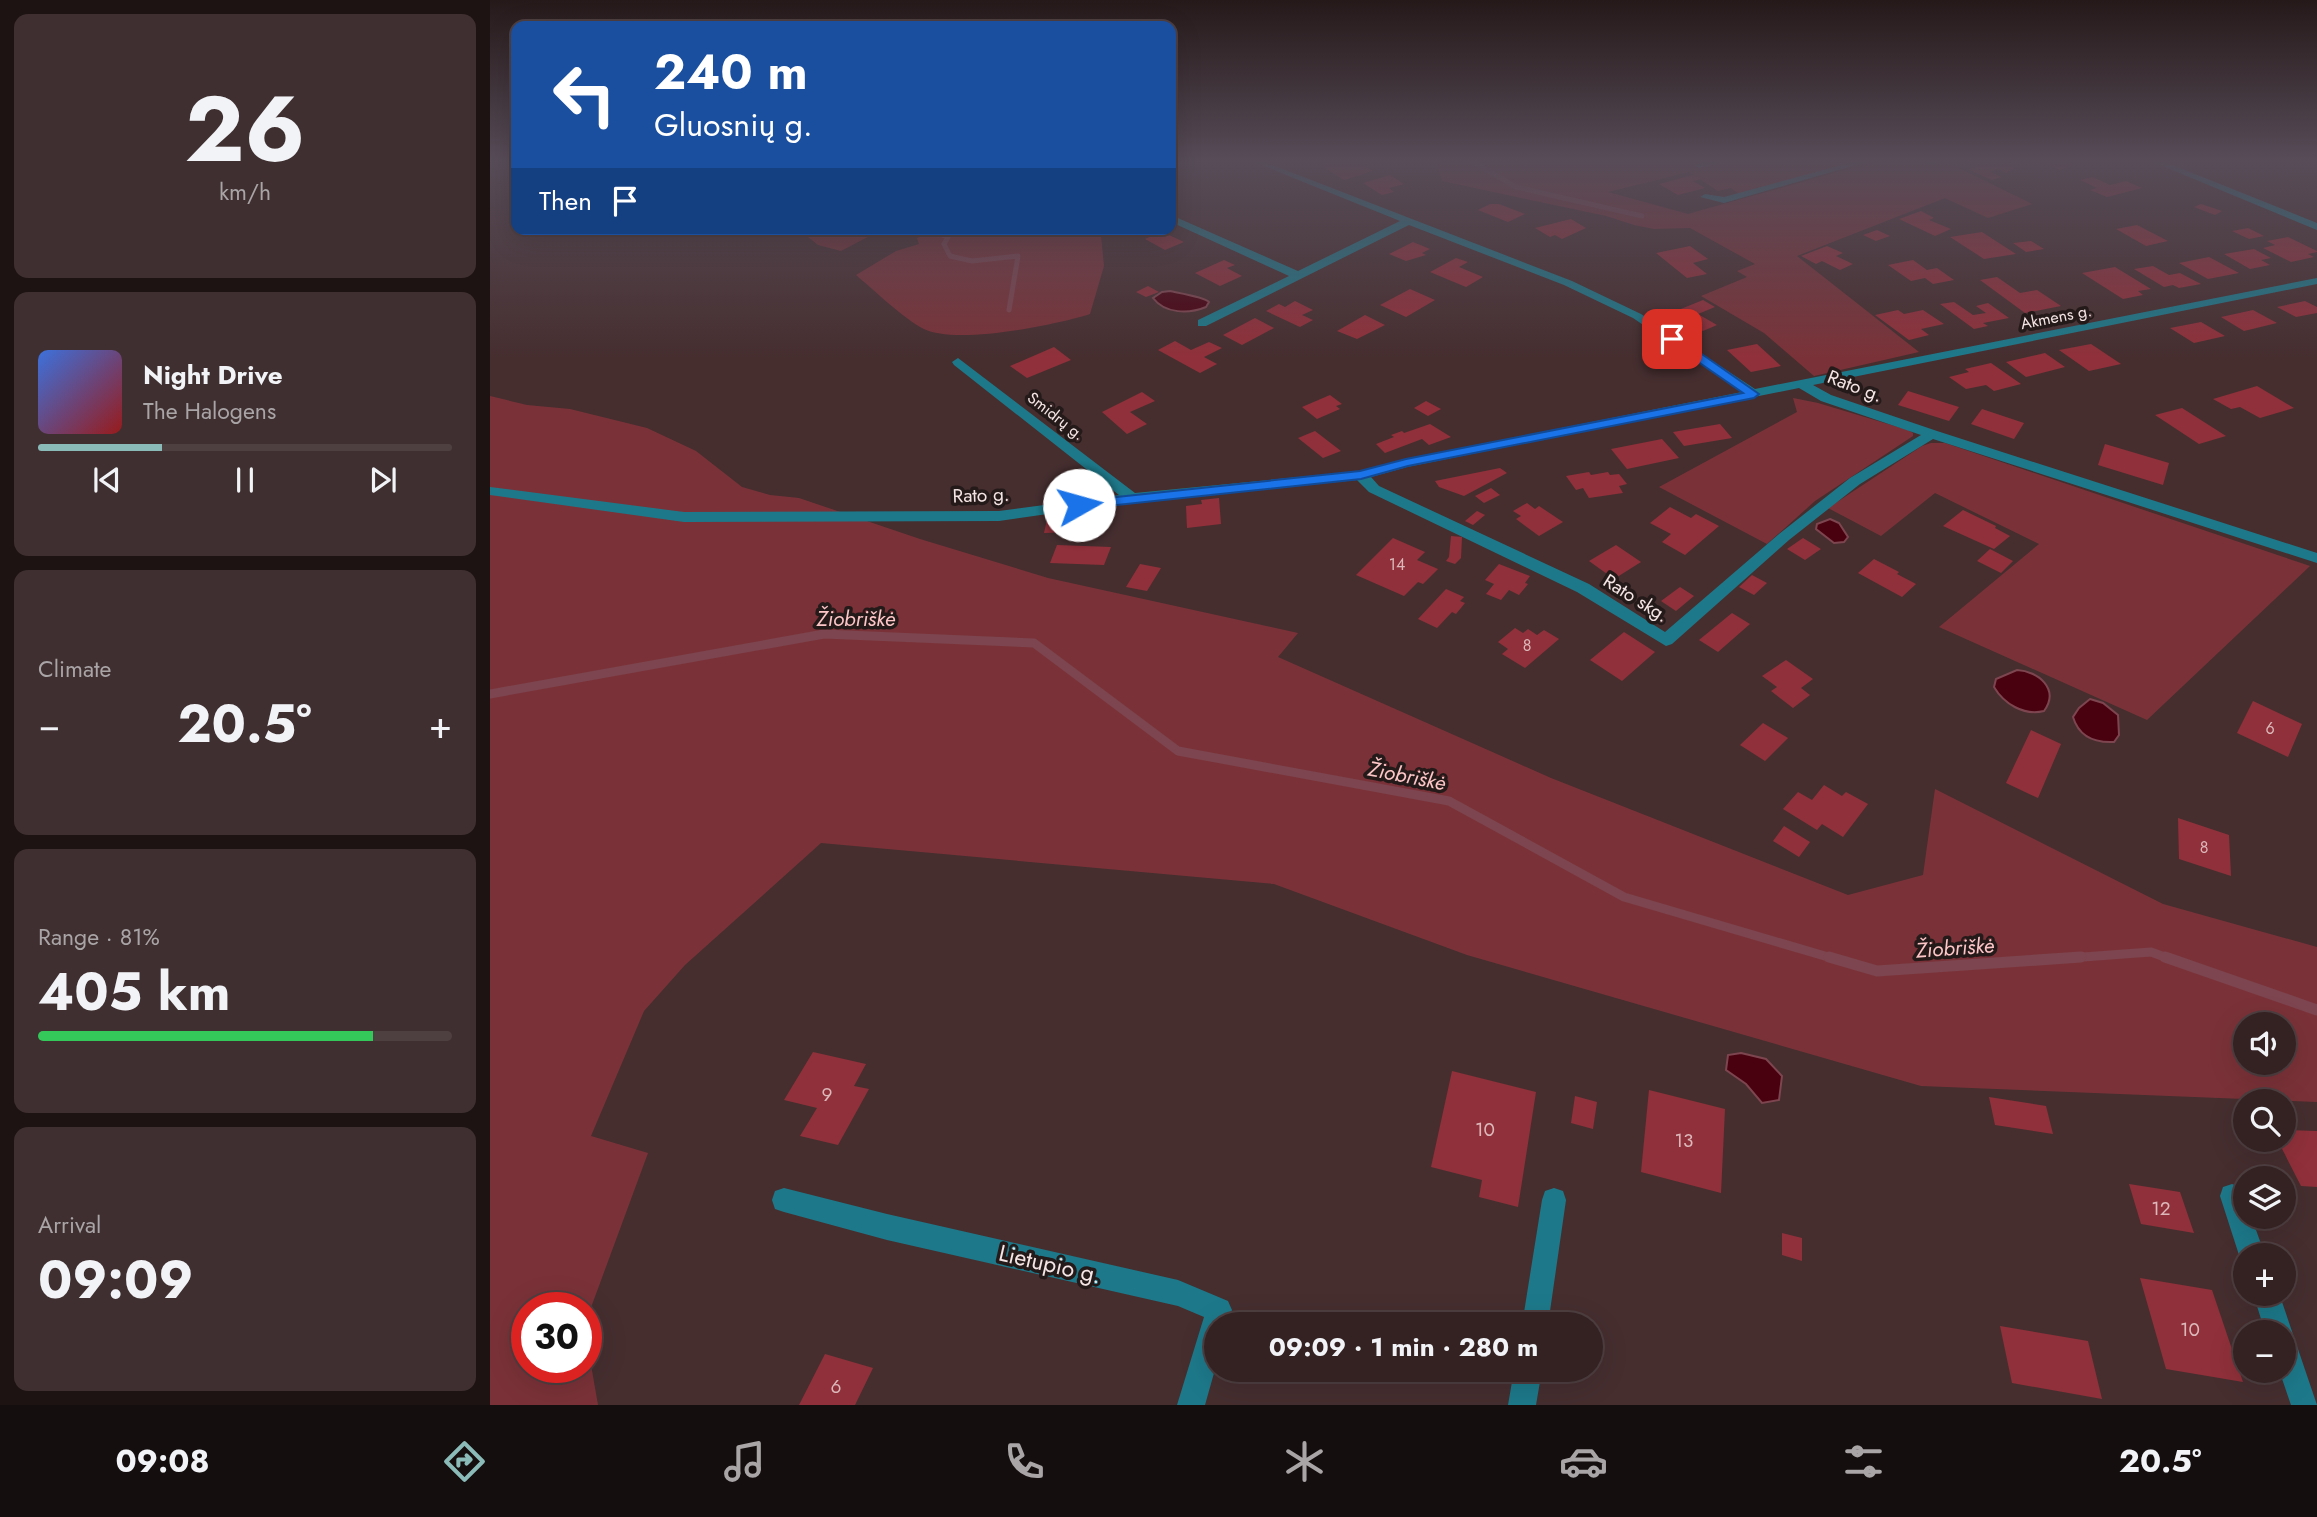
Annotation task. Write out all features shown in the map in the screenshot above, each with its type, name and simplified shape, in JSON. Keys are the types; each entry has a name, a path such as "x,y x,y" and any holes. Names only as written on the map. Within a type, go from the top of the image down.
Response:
{"street":[{"path":"1193,228 1300,275"},
{"path":"1202,323 1395,228"},
{"path":"1425,228 1568,283 1636,316 1754,394"},
{"name":"Akmens g.","path":"1801,383 2317,281"},
{"name":"Smidrų g.","path":"958,362 1132,498"},
{"name":"Rato g.","path":"490,491 684,517 999,516 1132,498 1361,475 1406,463 1801,383 1826,398 1932,434 2317,558"},
{"name":"Rato skg.","path":"1361,475 1374,489 1583,588 1666,640 1783,537 1855,481 1932,434"},
{"path":"2232,1196 2248,1243"},
{"name":"Lietupio g.","path":"784,1200 887,1227 1178,1293 1219,1310 1191,1405"},
{"path":"1537,1312 1554,1200"},
{"path":"2296,1379 2305,1405"},
{"path":"1522,1405 1526,1382"}],"shaded area":[{"path":"1647,228 1870,228 1797,256 1919,352 1814,376 1764,333 1701,296 1747,277 1737,271 1755,264 1690,228"},
{"path":"806,235 872,235 841,251 818,245"},
{"path":"925,235 1101,235 1104,266 1090,314 1006,332 959,335 939,333 924,329 908,319 856,275 896,251 919,244 917,238"},
{"path":"1170,291 1209,302 1206,307 1178,311 1164,307 1153,298 1162,292"},
{"path":"490,396 527,405 570,409 647,428 696,451 742,487 770,495 799,498 1048,578 1298,633 1278,657 1551,778 1848,895 1923,875 1935,789 2163,904 2317,947 2317,1102 2296,1101 2296,1089 2233,1089 2233,1099 1921,1086 1467,955 1274,884 821,843 685,965 644,1011 591,1136 648,1153 597,1292 511,1292 511,1383 594,1383 598,1405 490,1405"},
{"path":"1793,398 1908,430 1913,436 1815,501 1767,544 1659,487 1797,412"},
{"path":"1945,443 2310,566 2147,720 1939,627 2039,544 1935,493 1881,536 1828,508 1922,446"},
{"path":"1830,519 1839,523 1848,537 1844,542 1834,543 1816,529 1817,524"},
{"path":"2017,670 2039,678 2048,689 2048,703 2044,711 2029,712 2015,707 2003,699 1994,687 1996,679"},
{"path":"2090,699 2103,703 2118,715 2119,735 2114,742 2088,737 2076,724 2073,717"},
{"path":"1741,1053 1766,1059 1782,1076 1779,1100 1762,1103 1746,1084 1726,1070 1728,1055"}],"building":[{"path":"1535,228 1586,228 1562,239 1555,235 1550,237"},
{"path":"1917,228 1951,229 1935,236"},
{"path":"2142,228 2168,241 2146,246 2116,229"},
{"path":"2248,228 2264,236 2249,239 2232,231"},
{"path":"1877,230 1890,236 1876,241 1863,235"},
{"path":"1982,232 2016,254 1984,259 1950,237"},
{"path":"1154,235 1168,235 1184,242 1165,250 1145,239"},
{"path":"2288,237 2317,251 2308,254 2314,257 2291,262 2263,248 2275,245 2267,241"},
{"path":"2031,241 2044,249 2026,252 2013,243"},
{"path":"1413,242 1430,249 1422,253 1426,255 1406,261 1389,254"},
{"path":"1690,246 1708,259 1693,263 1707,274 1687,278 1656,253"},
{"path":"1827,246 1843,253 1836,256 1853,264 1840,270 1822,261 1816,264 1801,256"},
{"path":"2254,249 2271,258 2261,260 2270,265 2250,269 2224,254"},
{"path":"2209,257 2239,273 2208,279 2179,263"},
{"path":"1456,258 1468,262 1459,267 1483,277 1466,287 1430,272"},
{"path":"1224,260 1235,265 1227,268 1242,276 1220,286 1195,273"},
{"path":"1913,260 1927,270 1937,268 1954,280 1933,284 1925,278 1911,281 1888,265"},
{"path":"2153,266 2169,275 2180,273 2201,284 2179,288 2173,285 2164,287 2134,269"},
{"path":"2115,267 2151,289 2138,291 2143,295 2123,299 2082,273"},
{"path":"1997,277 2020,293 2037,290 2061,306 2025,313 1980,280"},
{"path":"1148,286 1159,292 1146,297 1136,292"},
{"path":"1410,289 1435,300 1406,317 1380,305"},
{"path":"1703,300 1715,307 1698,314 1717,325 1703,331 1684,321 1679,323 1666,315"},
{"path":"1295,301 1313,310 1302,315 1313,320 1300,327 1266,311 1279,304 1285,307"},
{"path":"2305,301 2317,307 2317,313 2296,317 2277,307"},
{"path":"1954,302 1973,315 1986,313 1976,306 1988,303 2009,318 1983,323 1988,326 1974,329 1940,304"},
{"path":"1898,310 1904,314 1923,310 1944,324 1921,329 1929,335 1909,340 1875,315"},
{"path":"2253,310 2277,323 2244,331 2221,317"},
{"path":"1365,315 1385,325 1357,339 1337,331"},
{"path":"1255,318 1274,328 1242,345 1223,335"},
{"path":"2201,322 2225,336 2194,343 2170,328"},
{"path":"1175,341 1191,350 1209,342 1222,348 1204,357 1217,364 1200,373 1158,350"},
{"path":"1757,344 1781,366 1751,372 1727,350"},
{"path":"2091,344 2121,364 2089,371 2059,350"},
{"path":"1054,347 1071,360 1027,378 1010,366"},
{"path":"2045,353 2065,367 2026,377 2006,362"},
{"path":"1991,363 2021,384 1994,391 1986,385 1966,389 1949,377 1969,372 1965,369"},
{"path":"2257,386 2294,408 2260,418 2240,407 2231,409 2213,399"},
{"path":"1908,391 1959,407 1949,421 1898,405"},
{"path":"1142,392 1155,401 1130,412 1147,424 1127,434 1102,412"},
{"path":"1330,395 1342,404 1336,406 1340,409 1317,419 1302,407"},
{"path":"1426,401 1441,409 1428,416 1414,408"},
{"path":"2182,408 2226,436 2199,444 2155,415"},
{"path":"1982,409 2024,423 2014,439 1971,424"},
{"path":"1430,424 1451,437 1429,445 1422,439 1385,453 1376,444 1394,437 1391,435"},
{"path":"1720,424 1732,438 1684,446 1673,432"},
{"path":"1315,431 1341,451 1323,458 1298,438"},
{"path":"1662,439 1679,458 1627,469 1611,449"},
{"path":"2105,444 2169,463 2163,485 2098,465"},
{"path":"1500,468 1507,473 1464,496 1439,487 1435,481"},
{"path":"1589,472 1591,475 1608,472 1610,475 1619,474 1627,484 1619,486 1623,493 1589,498 1583,488 1576,490 1566,476"},
{"path":"1491,488 1500,495 1484,503 1475,496"},
{"path":"1219,498 1221,524 1187,528 1186,506 1202,504 1201,500"},
{"path":"1527,503 1535,509 1539,506 1563,522 1539,536 1516,519 1521,516 1513,511"},
{"path":"1670,507 1691,518 1696,514 1719,526 1685,555 1662,542 1671,534 1650,523"},
{"path":"1963,510 2010,536 1994,549 1943,526"},
{"path":"1477,511 1485,515 1473,525 1465,521"},
{"path":"1076,514 1073,532 1044,533 1048,515"},
{"path":"1451,536 1462,537 1461,558 1455,564 1446,561 1449,557"},
{"path":"1393,538 1425,552 1417,560 1438,569 1423,584 1418,582 1404,596 1356,575"},
{"path":"1803,538 1821,549 1805,560 1787,549"},
{"path":"1057,545 1111,547 1104,565 1050,563"},
{"path":"1616,545 1641,562 1614,579 1589,561"},
{"path":"1990,549 2013,561 2001,573 1977,561"},
{"path":"1874,559 1916,584 1902,597 1858,573"},
{"path":"1140,564 1161,568 1147,591 1126,587"},
{"path":"1499,564 1530,576 1525,583 1528,584 1519,595 1509,590 1501,600 1486,594 1494,584 1485,580"},
{"path":"1752,575 1767,583 1754,595 1739,587"},
{"path":"1680,587 1694,596 1676,611 1661,601"},
{"path":"1446,589 1464,597 1460,601 1465,603 1456,614 1452,612 1437,628 1418,619"},
{"path":"1732,613 1750,624 1718,652 1699,640"},
{"path":"1515,628 1523,633 1528,629 1537,635 1544,630 1559,639 1525,668 1502,654 1508,649 1498,642"},
{"path":"1624,632 1655,652 1622,681 1590,660"},
{"path":"1786,660 1813,679 1801,688 1810,695 1793,708 1771,691 1777,687 1762,676"},
{"path":"2253,701 2302,724 2288,757 2237,733"},
{"path":"1763,723 1788,738 1765,761 1740,745"},
{"path":"2031,730 2061,744 2038,798 2006,783"},
{"path":"1824,785 1842,796 1846,792 1868,804 1843,837 1822,824 1817,830 1783,809 1798,792 1812,800"},
{"path":"2178,818 2229,835 2231,876 2179,859"},
{"path":"1784,826 1810,842 1799,857 1773,841"},
{"path":"813,1052 866,1064 854,1086 869,1089 838,1145 800,1136 817,1108 784,1100"},
{"path":"1452,1071 1536,1092 1518,1207 1479,1197 1482,1180 1431,1167"},
{"path":"1649,1090 1725,1109 1721,1193 1641,1172"},
{"path":"1575,1096 1597,1102 1593,1129 1571,1123"},
{"path":"1989,1097 2046,1106 2053,1134 1995,1125"},
{"path":"2296,1130 2317,1131 2317,1187 2301,1186 2296,1176 2296,1166 2291,1166 2284,1152 2296,1152"},
{"path":"2129,1184 2180,1192 2194,1233 2141,1224"},
{"path":"1782,1233 1802,1238 1802,1261 1782,1255"},
{"path":"2140,1278 2212,1290 2233,1352 2233,1380 2166,1369"},
{"path":"2000,1326 2088,1341 2102,1399 2012,1383"},
{"path":"825,1354 873,1368 855,1405 799,1405"}],"waterway":[{"path":"942,235 948,237 944,244 950,256 972,261 1018,256 1009,310"},
{"name":"Žiobriškė","path":"490,694 824,634 1034,643 1178,751 1449,801 1624,897 1835,959"},
{"name":"Žiobriškė","path":"2056,959 2151,952 2170,959"},
{"name":"Žiobriškė","path":"1829,957 1877,971 2081,957"},
{"name":"Žiobriškė","path":"2165,957 2317,1010"}],"route":[{"path":"1079,505 1361,475 1406,463 1754,394 1672,339"}]}
